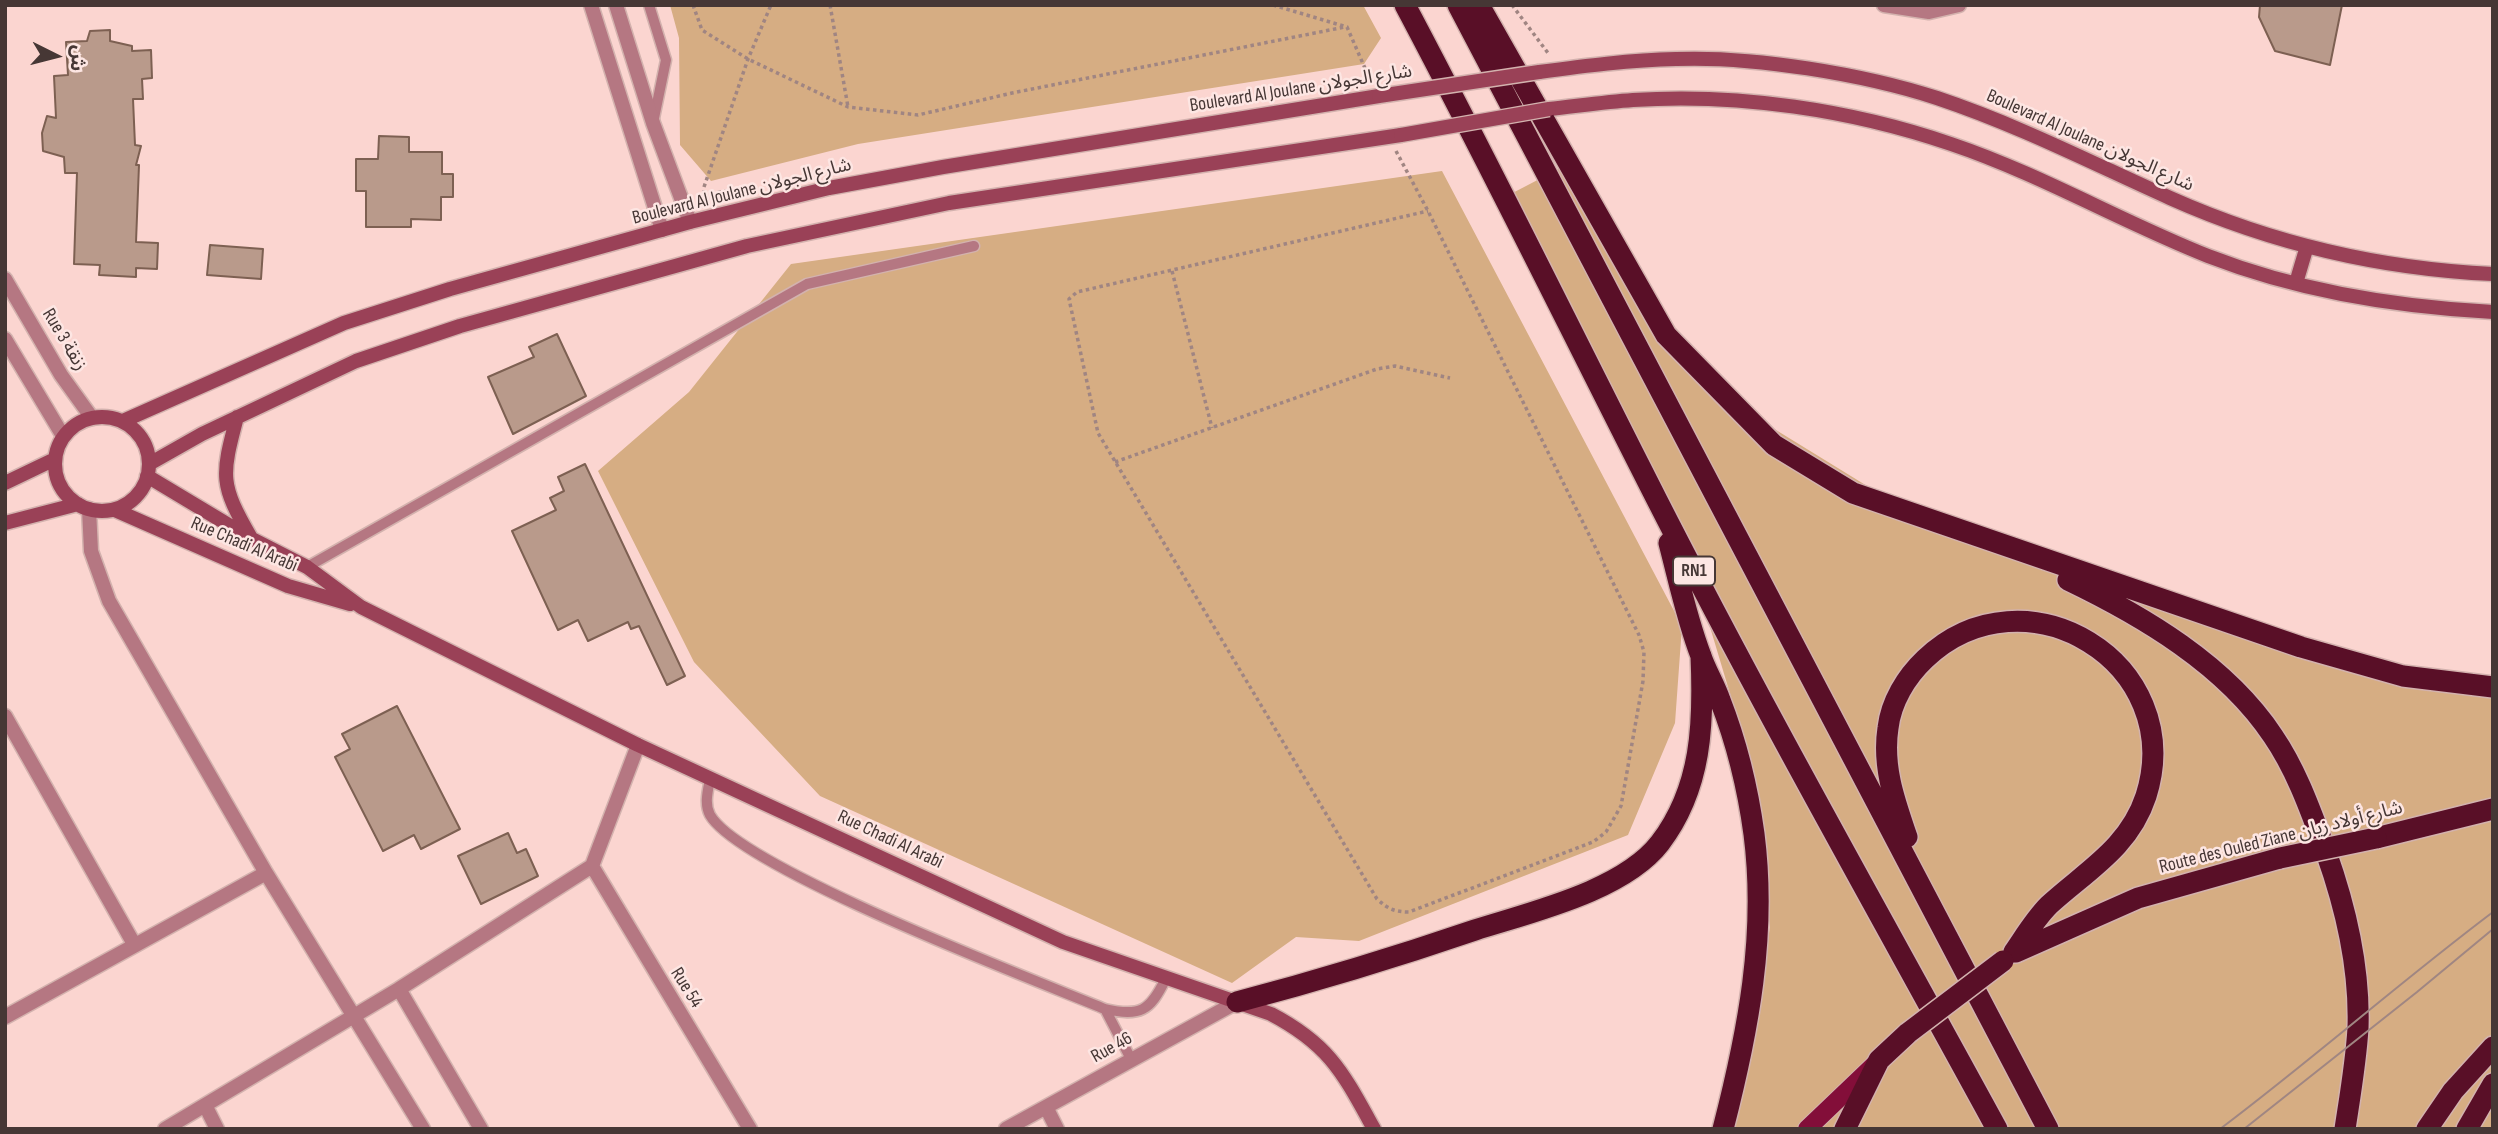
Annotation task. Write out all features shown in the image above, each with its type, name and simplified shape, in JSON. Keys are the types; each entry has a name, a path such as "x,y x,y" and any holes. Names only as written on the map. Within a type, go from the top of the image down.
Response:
{"highway":[{"name":"RN1","path":"1405,5 1498,180 1657,501 1746,670 1997,1129"},
{"name":"RN1","path":"1458,5 2048,1129"},
{"path":"1479,5 1666,335 1774,445 1853,493 2301,647 2403,676 2493,687"},
{"path":"1657,501 1701,656 1721,701 1754,832 1759,905 1754,986 1723,1129"},
{"path":"1977,537 2117,603 2171,634 2241,698 2273,735 2310,808 2347,918 2356,976 2358,1028 2346,1129"},
{"path":"1927,899 1890,789 1887,755 1893,707 1904,684 1914,670 1946,642 1997,622 2057,626 2090,640 2107,653 2131,683 2146,714 2152,755 2146,795 2137,816 2116,848 2104,862 2047,907 2008,957"},
{"path":"1237,1002 1337,976 1502,921 1602,885 1644,859 1673,822 1695,766 1704,715 1701,656"},
{"name":"Route des Ouled Ziane شارع أولاد زيان","path":"1879,1060 1908,1033 2008,957 2138,898 2280,858 2493,809"},
{"path":"2427,1129 2454,1091 2493,1047"},
{"path":"1845,1129 1879,1060"},
{"path":"2467,1129 2493,1084"}],"main road":[{"name":"Boulevard Al Joulane شارع الجولان","path":"123,421 344,323 450,289 690,222 830,188 969,162 1379,96 1539,72 1677,59 1773,65 1871,81 1935,97 2039,136 2172,199 2307,246 2403,266 2493,274"},
{"path":"5,523 83,507 115,510 135,497 148,470 237,417 324,375 406,344 747,246 949,203 1401,135 1549,109 1633,100 1683,100 1794,108 1879,123 1952,144 2206,255 2296,283 2399,303 2493,312"},
{"path":"2296,283 2307,246"},
{"path":"83,507 59,485 55,459 64,436 76,424 102,416 123,421 142,439 148,470"},
{"path":"237,417 224,474 225,486 230,501 252,539"},
{"path":"5,483 55,459"},
{"name":"Rue Chadi Al Arabi","path":"148,470 252,539 307,567 361,607 638,745 1063,942 1164,980 1270,1014 1315,1041 1345,1076 1374,1129"},
{"name":"Rue Chadi Al Arabi","path":"115,510 288,586 361,607"},
{"path":"1807,1129 1879,1060"}],"street":[{"path":"591,5 662,230"},
{"path":"616,5 653,123 690,222"},
{"path":"1884,5 1912,12 1959,5"},
{"name":"Rue 3 زنقة","path":"5,279 61,375 92,418"},
{"path":"5,339 64,436"},
{"path":"83,507 91,551 109,601 266,873 423,1129"},
{"path":"5,716 10,734 134,944"},
{"path":"165,1129 399,989 592,866 638,745"},
{"name":"Rue 54","path":"592,866 750,1129"},
{"path":"5,1017 266,873"},
{"path":"399,989 481,1129"},
{"name":"Rue 46","path":"1006,1129 1237,1002"},
{"path":"205,1105 217,1129"},
{"path":"1046,1107 1057,1129"}],"lane":[{"path":"649,5 666,60 653,123"},
{"path":"307,567 807,284 974,246"},
{"path":"710,779 707,799 709,814 724,831 806,880 1105,1009 1125,1014 1139,1012 1154,1001 1164,980"},
{"path":"1105,1009 1131,1059"}],"path":[{"path":"693,5 702,30 748,59 848,107 918,115 1012,93 1347,27"},
{"path":"707,218 704,187 748,59 771,5"},
{"path":"831,5 848,107"},
{"path":"1273,5 1347,27 1370,77"},
{"path":"1512,5 1548,52"},
{"path":"1401,160 1428,211 1639,635 1644,652 1643,681 1621,806 1606,832 1593,842 1409,912 1388,909 1377,899 1098,433 1069,299 1077,292 1428,211"},
{"path":"1171,271 1212,428"},
{"path":"1115,462 1377,369 1395,366 1450,378"}],"shaded area":[{"path":"670,5 1363,5 1381,38 1364,64 858,144 711,181 680,145 679,38"},
{"path":"1574,161 1706,387 1872,489 2155,592 2455,685 2493,684 2493,1129 1728,1129 1745,1078 1770,927 1755,777 1710,627 1597,378 1503,198"},
{"path":"1442,171 1682,626 1675,723 1628,835 1359,941 1296,937 1232,983 820,796 694,662 598,471 689,392 791,264"}],"building":[{"path":"2260,5 2342,5 2330,65 2275,51 2259,17"},
{"path":"110,30 110,41 132,46 132,51 151,50 152,78 142,79 143,99 133,99 135,145 141,146 136,165 139,165 136,242 158,243 157,269 136,268 136,277 99,275 100,265 74,264 77,173 65,173 64,157 43,151 42,133 47,116 56,118 54,76 68,75 66,42 87,41 90,31"},
{"path":"379,136 409,137 409,152 442,152 442,174 453,174 453,197 441,197 441,220 411,219 411,227 366,227 366,191 356,191 356,159 378,159"},
{"path":"210,245 263,249 261,279 207,275"},
{"path":"557,334 586,396 513,434 488,377 534,357 529,347"},
{"path":"585,464 685,676 667,685 639,626 631,629 628,622 588,641 578,620 558,630 512,531 556,510 550,498 564,491 558,477"},
{"path":"397,706 460,829 421,849 414,835 383,851 335,757 350,749 342,734"},
{"path":"508,833 517,853 526,849 538,876 481,904 458,856"}],"tram line":[{"path":"2220,1129 2493,912"},
{"path":"2244,1129 2493,929"}]}
